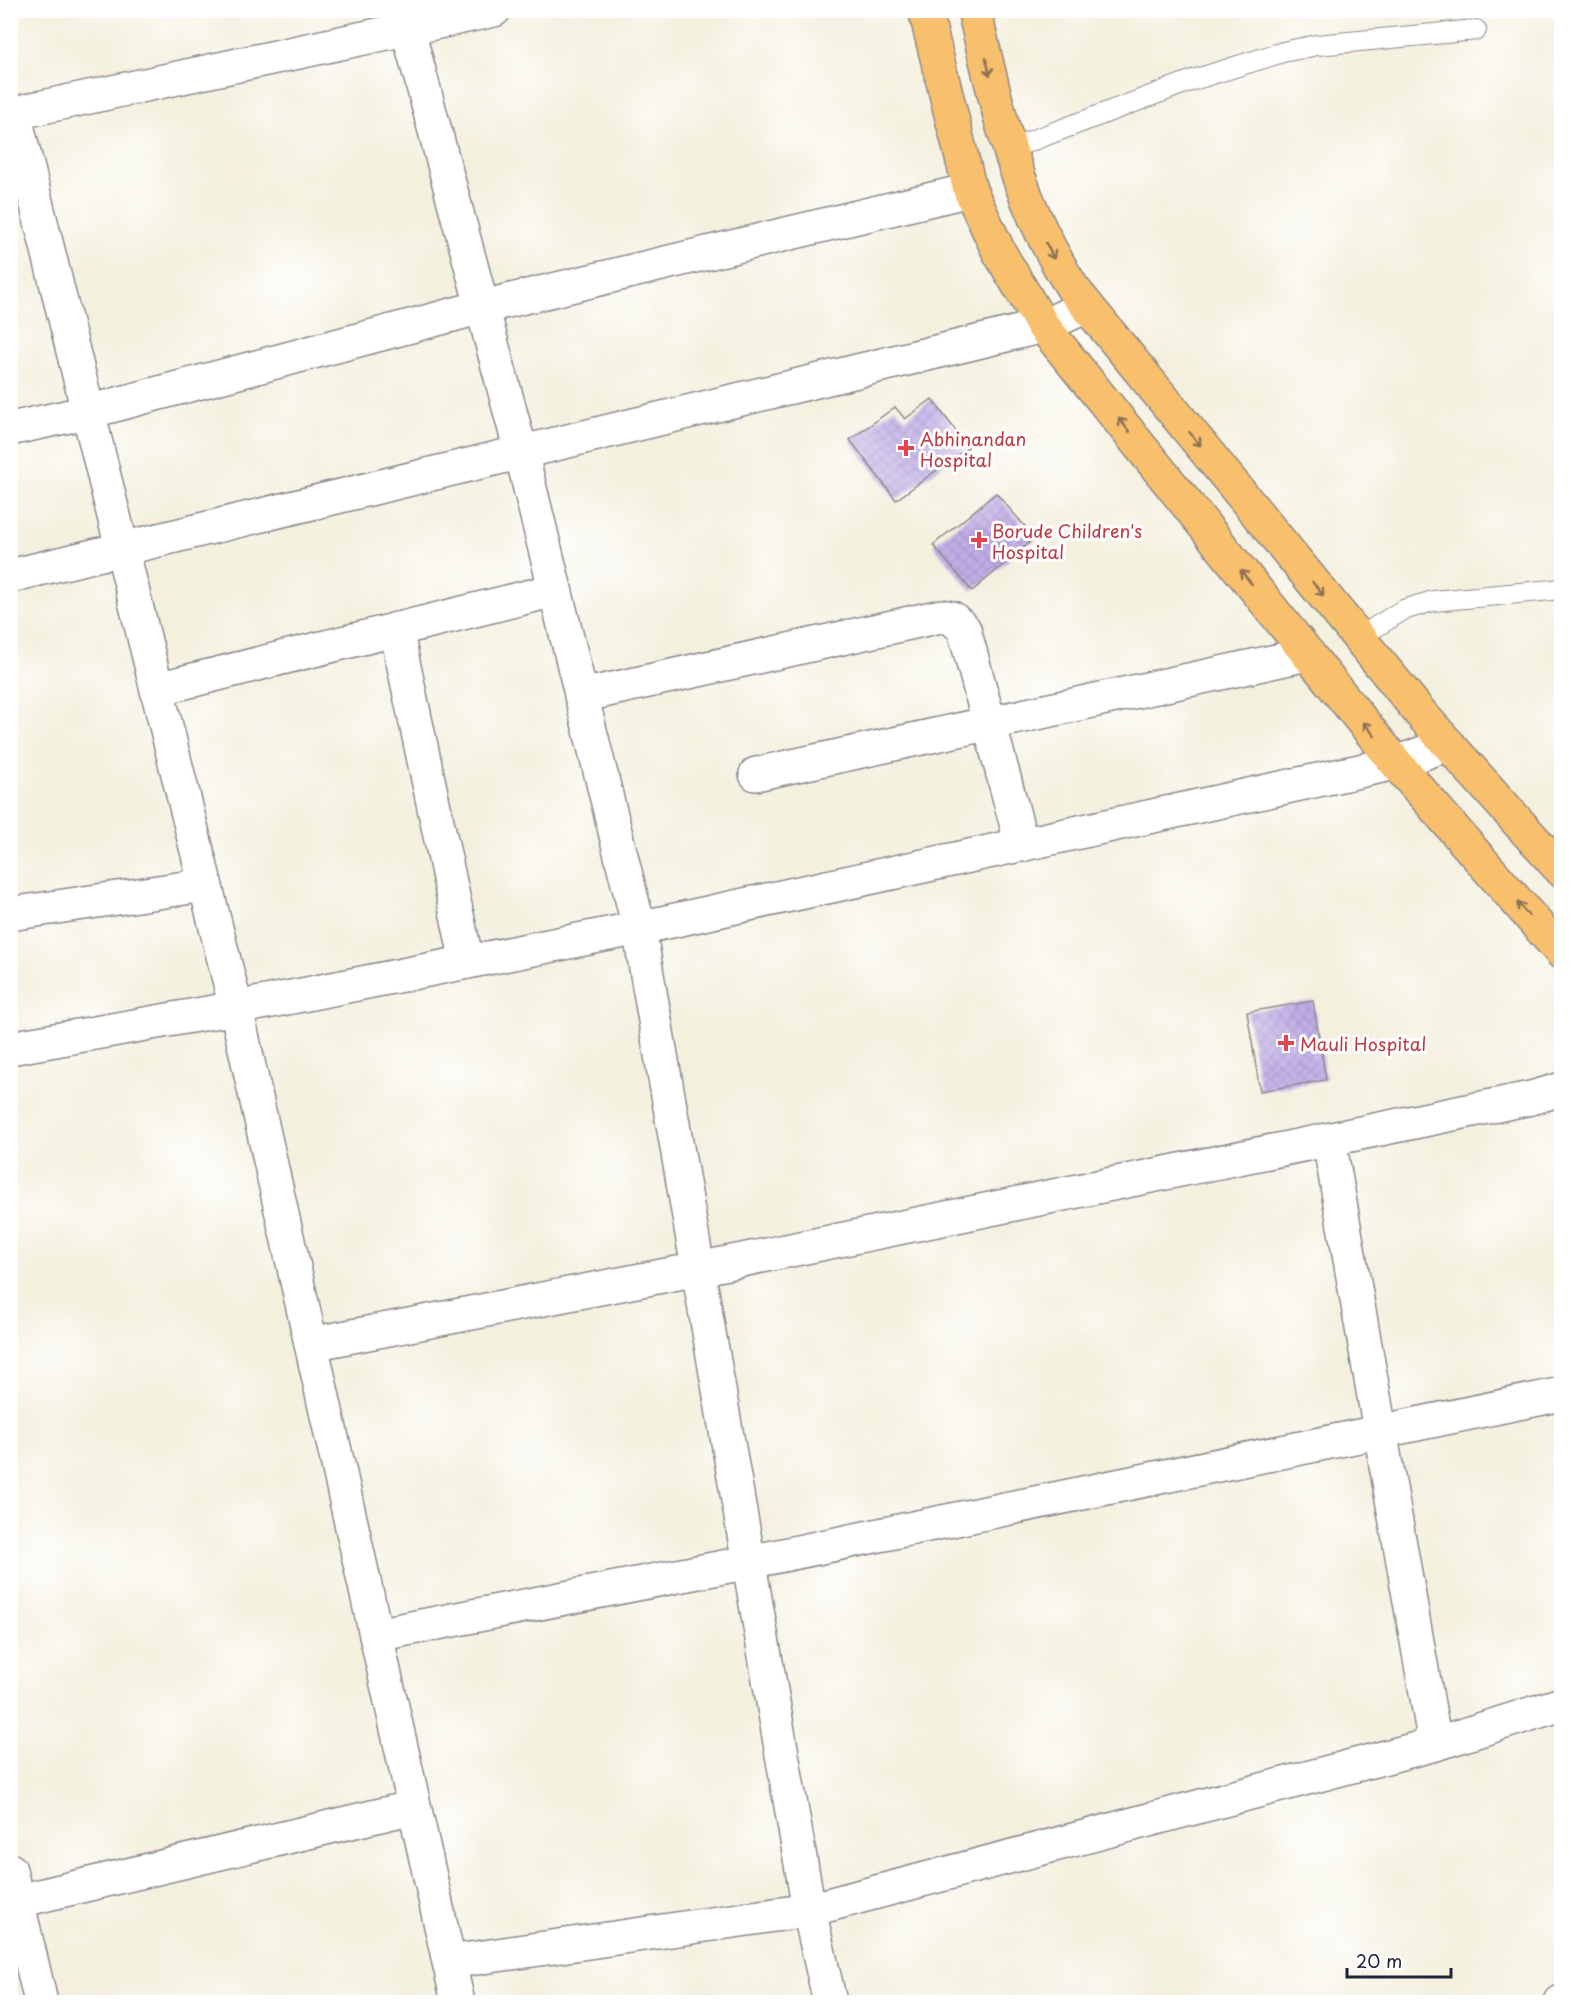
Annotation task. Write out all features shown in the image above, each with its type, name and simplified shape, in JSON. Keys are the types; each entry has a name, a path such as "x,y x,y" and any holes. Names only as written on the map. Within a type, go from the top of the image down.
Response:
{"main road":[{"path":"925,10 970,190 999,252 1043,326 1396,763 1562,953"},
{"path":"974,10 1007,150 1031,212 1053,258 1087,306 1358,638 1448,744 1562,871"}],"street":[{"path":"458,2002 236,1008 12,113 494,10"},
{"path":"408,30 521,452 639,928 810,1910 830,2002"},
{"path":"10,429 88,412 482,307 970,190"},
{"path":"10,576 1043,326 1087,306"},
{"path":"157,689 555,590"},
{"path":"581,696 941,616 952,618 964,629 992,723 1022,845"},
{"path":"396,629 466,962"},
{"path":"756,774 1308,654"},
{"path":"10,1048 236,1008 639,928 1396,763 1448,744"},
{"path":"10,914 205,885"},
{"path":"310,1344 698,1269 1531,1098 1562,1089"},
{"path":"1329,1140 1435,1744"},
{"path":"376,1635 749,1562 1562,1394"},
{"path":"449,1962 810,1910 1435,1744 1562,1704"},
{"path":"18,1901 414,1807"},
{"path":"10,1870 40,2002"}],"lane":[{"path":"1007,150 1193,80 1283,52 1317,45 1476,30"},
{"path":"1358,638 1403,610 1433,601 1562,589"}],"building":[{"path":"932,399 968,447 896,500 850,440 895,407 905,419"},
{"path":"996,493 1035,538 972,591 933,545"},
{"path":"1313,1001 1326,1080 1260,1091 1247,1012"}],"place":[{"name":"Abhinandan Hospital","path":"906,448"},
{"name":"Borude Children's Hospital","path":"979,540"},
{"name":"Mauli Hospital","path":"1286,1043"}]}
